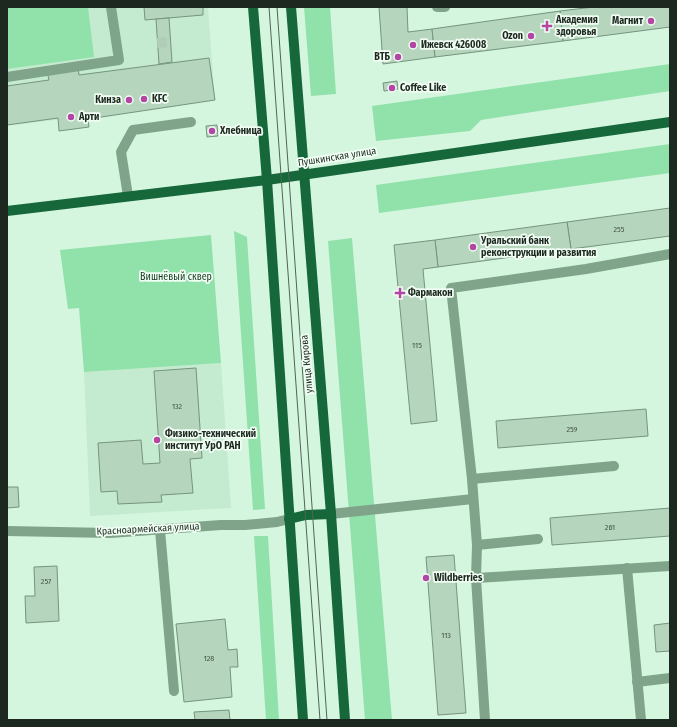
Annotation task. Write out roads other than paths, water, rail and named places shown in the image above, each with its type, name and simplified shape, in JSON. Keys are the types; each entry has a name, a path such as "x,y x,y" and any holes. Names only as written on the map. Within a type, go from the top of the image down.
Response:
{"main road":[{"path":"253,7 267,180 303,720"},
{"name":"улица Кирова","path":"291,7 331,514 345,720"},
{"name":"Пушкинская улица","path":"7,211 267,180 670,122"},
{"path":"289,519 331,514"}],"street":[{"path":"7,77 119,60 111,7"},
{"path":"437,7 445,7"},
{"path":"128,196 121,152 133,130 191,122"},
{"path":"484,720 476,578 477,545 472,480 451,288 586,269 670,254"},
{"path":"472,480 614,466"},
{"path":"331,514 473,499"},
{"name":"Красноармейская улица","path":"7,531 110,533 221,525 245,525 277,522 289,519"},
{"path":"160,530 174,691"},
{"path":"477,545 538,539"},
{"path":"476,578 670,566"},
{"path":"627,568 641,720"},
{"path":"637,682 670,678"}],"tunnel":[{"path":"157,43 170,42"}],"tram line":[{"path":"269,7 320,720"},
{"path":"277,7 327,720"}],"place":[{"name":"Магнит","path":"651,21"},
{"name":"Академия здоровья","path":"547,26"},
{"name":"Ozon","path":"531,36"},
{"name":"Ижевск 426008","path":"413,45"},
{"name":"ВТБ","path":"398,57"},
{"name":"Coffee Like","path":"392,88"},
{"name":"KFC","path":"144,99"},
{"name":"Кинза","path":"129,100"},
{"name":"Арти","path":"71,117"},
{"name":"Хлебница","path":"212,131"},
{"name":"Уральский банк реконструкции и развития","path":"473,247"},
{"name":"Фармакон","path":"400,293"},
{"name":"Физико-технический институт УрО РАН","path":"157,440"},
{"name":"Wildberries","path":"426,578"}],"park label":[{"name":"Вишнёвый сквер","path":"176,277"}]}
